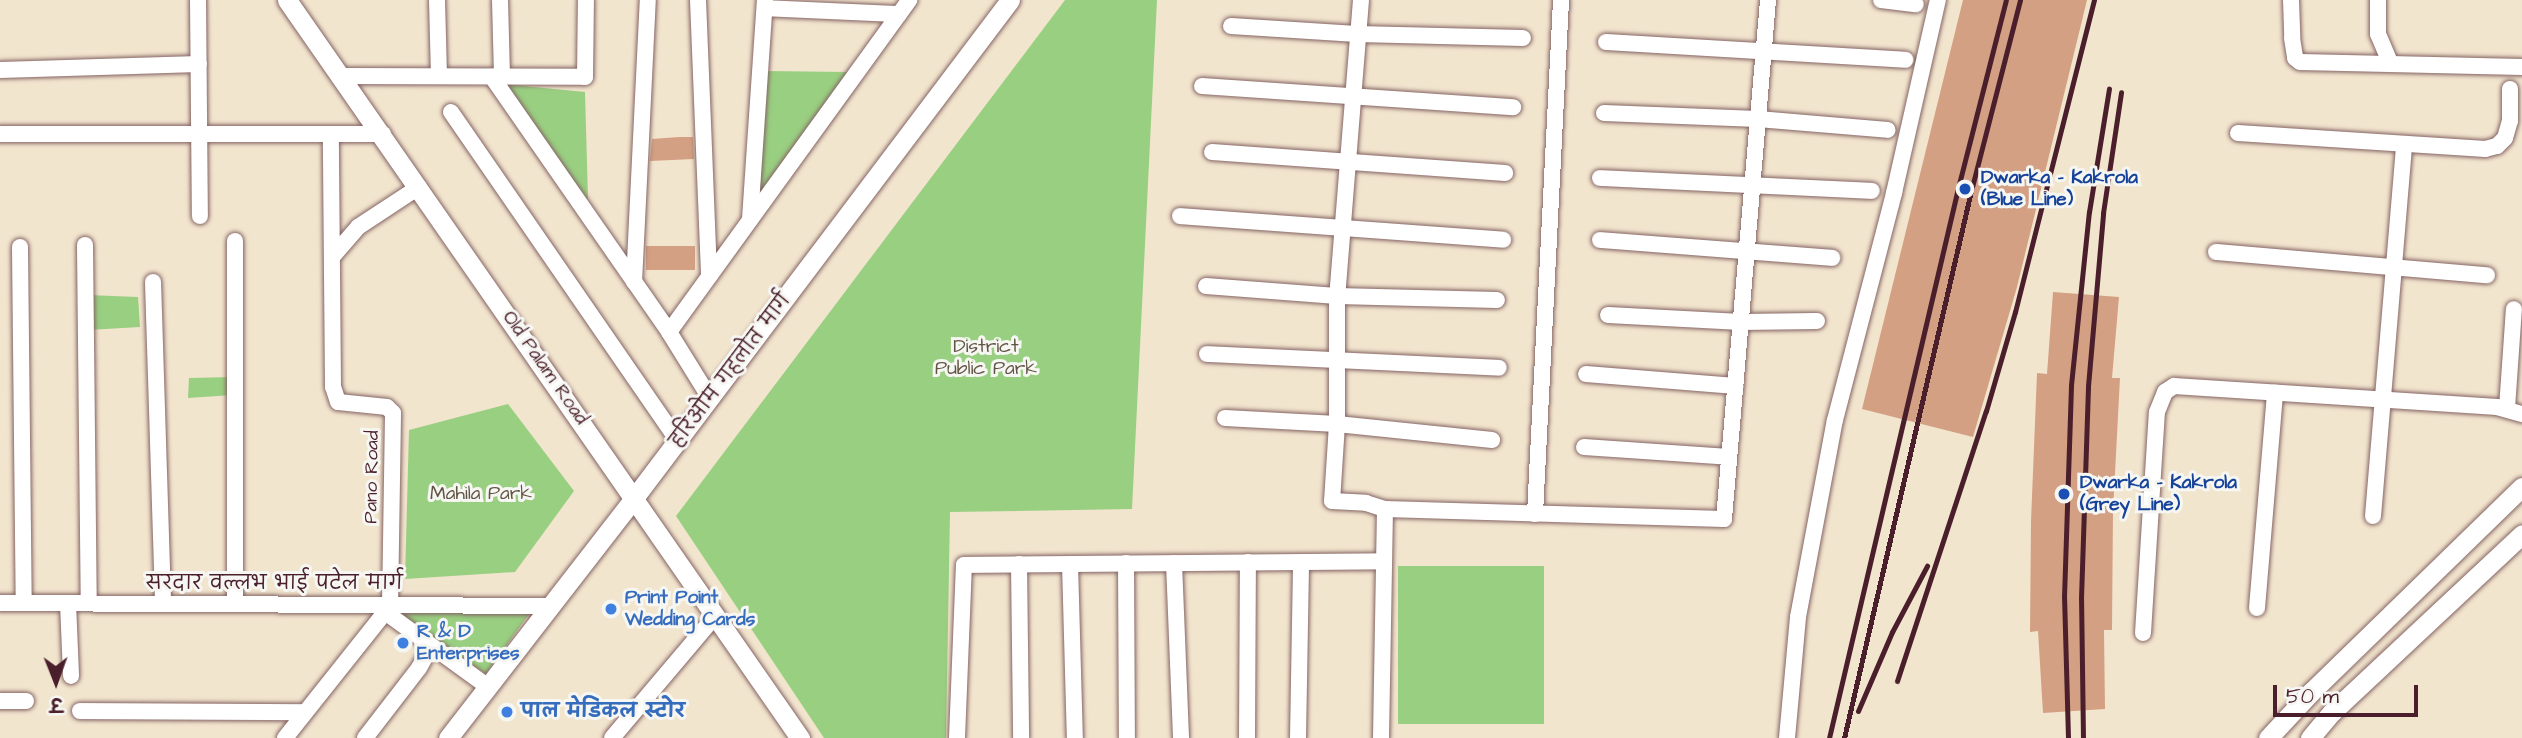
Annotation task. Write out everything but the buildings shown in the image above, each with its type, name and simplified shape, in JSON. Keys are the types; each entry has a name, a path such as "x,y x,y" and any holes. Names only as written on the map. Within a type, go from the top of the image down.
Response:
{"street":[{"path":"198,0 200,216"},
{"name":"Old Palam Road","path":"287,0 383,134 800,738"},
{"path":"437,0 439,76"},
{"path":"500,0 497,77 669,332 710,398"},
{"path":"342,76 585,76 586,0"},
{"path":"634,282 648,0"},
{"path":"698,0 709,276"},
{"path":"669,332 909,0"},
{"name":"हरिओम गहलोत मार्ग","path":"448,738 678,441 1010,0"},
{"path":"1361,0 1351,97 1337,296 1337,424 1332,501 1366,503 1385,509 1724,519 1768,0"},
{"path":"1535,514 1561,0"},
{"path":"1881,0 1916,4"},
{"path":"1787,738 1798,617 1835,421 1894,193 1938,0"},
{"path":"2291,0 2292,38 2295,58 2300,62 2390,62 2473,68 2522,67"},
{"path":"2378,0 2378,34 2390,62"},
{"path":"750,219 765,4 899,14"},
{"path":"1231,26 1357,34 1523,38"},
{"path":"1606,42 1905,60"},
{"path":"0,70 199,64"},
{"path":"1202,86 1513,107"},
{"path":"2238,133 2485,149 2497,146 2505,138 2510,121 2510,89"},
{"path":"451,112 678,441"},
{"path":"1604,113 1758,119 1888,130"},
{"path":"0,134 383,134"},
{"path":"331,134 333,256"},
{"path":"2372,516 2385,400 2404,145"},
{"path":"1212,152 1505,173"},
{"path":"1600,178 1872,191"},
{"path":"333,256 358,227 419,187"},
{"path":"1180,216 1503,240"},
{"path":"1600,240 1832,258"},
{"path":"235,241 235,604"},
{"path":"85,245 89,603"},
{"path":"20,247 24,603"},
{"path":"2216,252 2487,275"},
{"name":"Pano Road","path":"333,256 334,396 344,404 387,407 393,413 388,609"},
{"path":"153,282 163,604"},
{"path":"1206,286 1337,296 1497,300"},
{"path":"2143,633 2157,412 2165,392 2174,386 2514,411 2514,309"},
{"path":"1608,315 1741,322 1817,321"},
{"path":"1207,354 1335,358 1499,368"},
{"path":"1586,374 1736,386"},
{"path":"2257,608 2275,393"},
{"path":"1225,418 1337,424 1492,440"},
{"path":"1584,447 1730,457"},
{"path":"2268,738 2311,692 2522,487"},
{"path":"1381,738 1385,509"},
{"path":"2311,738 2332,712 2522,534"},
{"path":"957,738 964,565 1384,561"},
{"path":"1247,738 1248,562"},
{"path":"1298,738 1301,562"},
{"path":"1126,563 1127,738"},
{"path":"1174,563 1181,738"},
{"path":"1019,564 1021,738"},
{"path":"1070,564 1075,738"},
{"name":"सरदार वल्लभ भाई पटेल मार्ग","path":"0,603 235,604 388,609 548,606"},
{"path":"68,603 71,676"},
{"path":"285,738 388,609 431,646 487,686"},
{"path":"612,738 715,616"},
{"path":"365,738 419,668 431,646"},
{"path":"0,701 26,701"},
{"path":"80,711 304,712"}],"green space":[{"name":"District Public Park","path":"1065,0 1157,0 1132,509 950,512 946,738 824,738 676,516"},
{"path":"765,71 848,72 756,202"},
{"path":"503,84 585,92 588,200"},
{"path":"88,295 138,297 140,327 88,330"},
{"path":"232,377 232,395 188,398 189,378"},
{"name":"Mahila Park","path":"508,404 574,491 515,572 405,579 409,430"},
{"path":"1398,566 1544,566 1544,724 1398,724"},
{"path":"395,612 529,614 486,674"}],"railway":[{"path":"1829,738 1958,188 2006,0"},
{"path":"1844,738 1971,191 2020,0"},
{"path":"1897,681 1986,411 2015,312 2094,0"},
{"path":"2068,738 2064,597 2071,385 2089,212 2109,89"},
{"path":"2083,738 2081,598 2088,386 2103,213 2121,92"},
{"path":"1858,711 1892,632 1927,566"}],"place":[{"name":"Dwarka - Kakrola (Blue Line)","path":"1965,189"},
{"name":"Dwarka - Kakrola (Grey Line)","path":"2064,494"},
{"name":"Print Point Wedding Cards","path":"611,609"},
{"name":"R & D Enterprises","path":"403,643"},
{"name":"पाल मेडिकल स्टोर","path":"507,712"}]}
